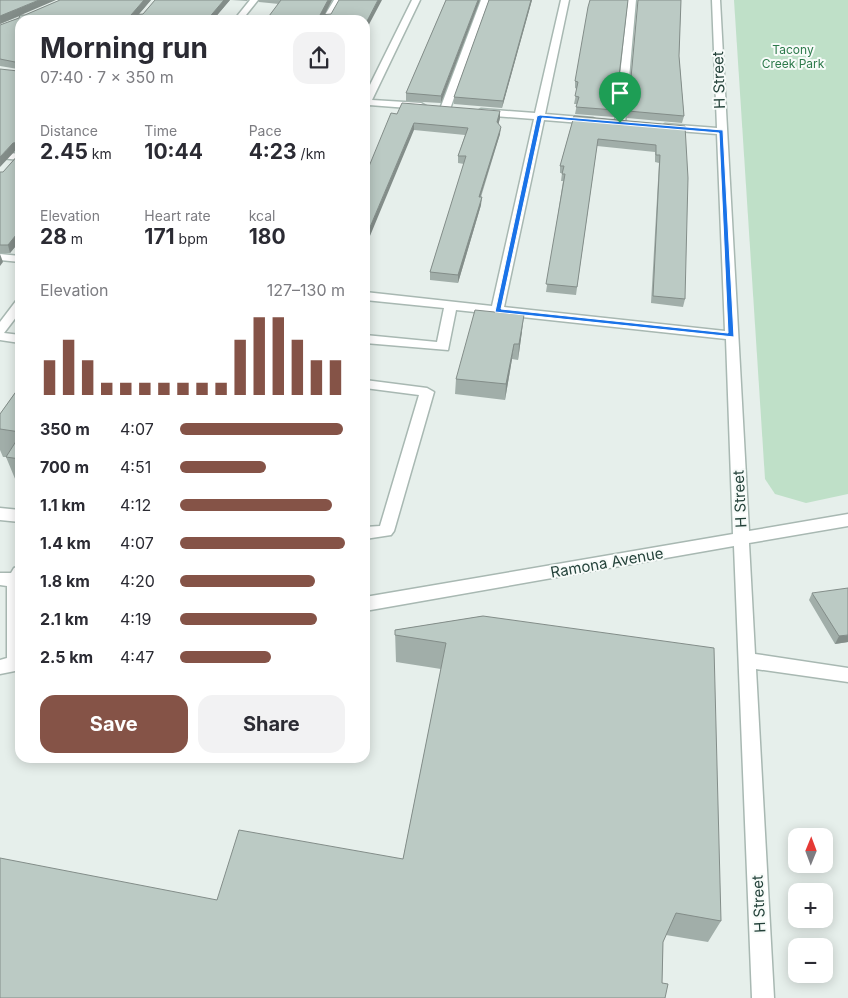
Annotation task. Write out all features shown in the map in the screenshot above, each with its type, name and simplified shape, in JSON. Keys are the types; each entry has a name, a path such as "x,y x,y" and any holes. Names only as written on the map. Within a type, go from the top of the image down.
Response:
{"street":[{"path":"242,15 254,0"},
{"path":"329,15 338,0"},
{"path":"370,92 416,0"},
{"path":"370,102 450,109 485,0"},
{"path":"497,311 565,0"},
{"path":"474,111 614,123 632,0"},
{"name":"H Street","path":"716,0 721,132 743,539 763,998"},
{"path":"656,126 721,132"},
{"path":"0,155 15,156"},
{"path":"6,169 15,160"},
{"path":"0,257 15,258"},
{"path":"370,297 732,336"},
{"path":"370,340 443,347 451,306"},
{"path":"0,330 15,310"},
{"path":"0,336 15,338"},
{"path":"370,385 427,392 386,531 370,533"},
{"path":"0,514 15,516"},
{"name":"Ramona Avenue","path":"370,603 848,520"},
{"path":"12,577 12,665"},
{"path":"748,660 848,675"}],"green space":[{"name":"Tacony Creek Park","path":"734,0 848,0 848,494 806,503 775,494 765,479"}],"building":[{"path":"0,0 39,0 0,16"},
{"path":"60,0 144,0 131,15 25,15"},
{"path":"155,0 224,0 211,15 131,15 143,14"},
{"path":"281,0 328,0 320,15 270,15"},
{"path":"339,0 378,0 370,15 320,15 331,14"},
{"path":"446,0 478,0 441,96 406,93"},
{"path":"489,0 531,0 503,101 454,97"},
{"path":"590,0 628,0 615,110 576,107 579,97 575,96 578,82 575,81"},
{"path":"638,0 681,0 679,56 684,116 628,111"},
{"path":"15,19 15,62 0,59 0,25"},
{"path":"0,69 15,71 15,143 0,157"},
{"path":"402,103 500,111 497,122 501,127 479,197 482,197 458,275 430,272 466,156 458,156 468,128 414,123 370,227 370,164 391,113 397,114"},
{"path":"574,116 685,126 688,178 685,299 653,296 660,155 656,155 656,145 598,139 577,287 546,284 565,174 562,174 564,166 560,166"},
{"path":"15,158 15,236 8,245 0,245 0,172 3,172"},
{"path":"475,310 524,315 519,344 514,344 506,384 456,379"},
{"path":"15,393 15,431 0,429 0,414"},
{"path":"15,443 15,458 6,457"},
{"path":"848,588 848,635 839,636 812,593"},
{"path":"483,616 714,648 721,921 676,913 663,942 662,983 668,984 665,998 0,998 0,858 217,900 239,830 403,859 446,643 395,635 395,630"}],"route":[{"path":"540,116 620,123 721,132 732,336 497,311 540,116"}]}
